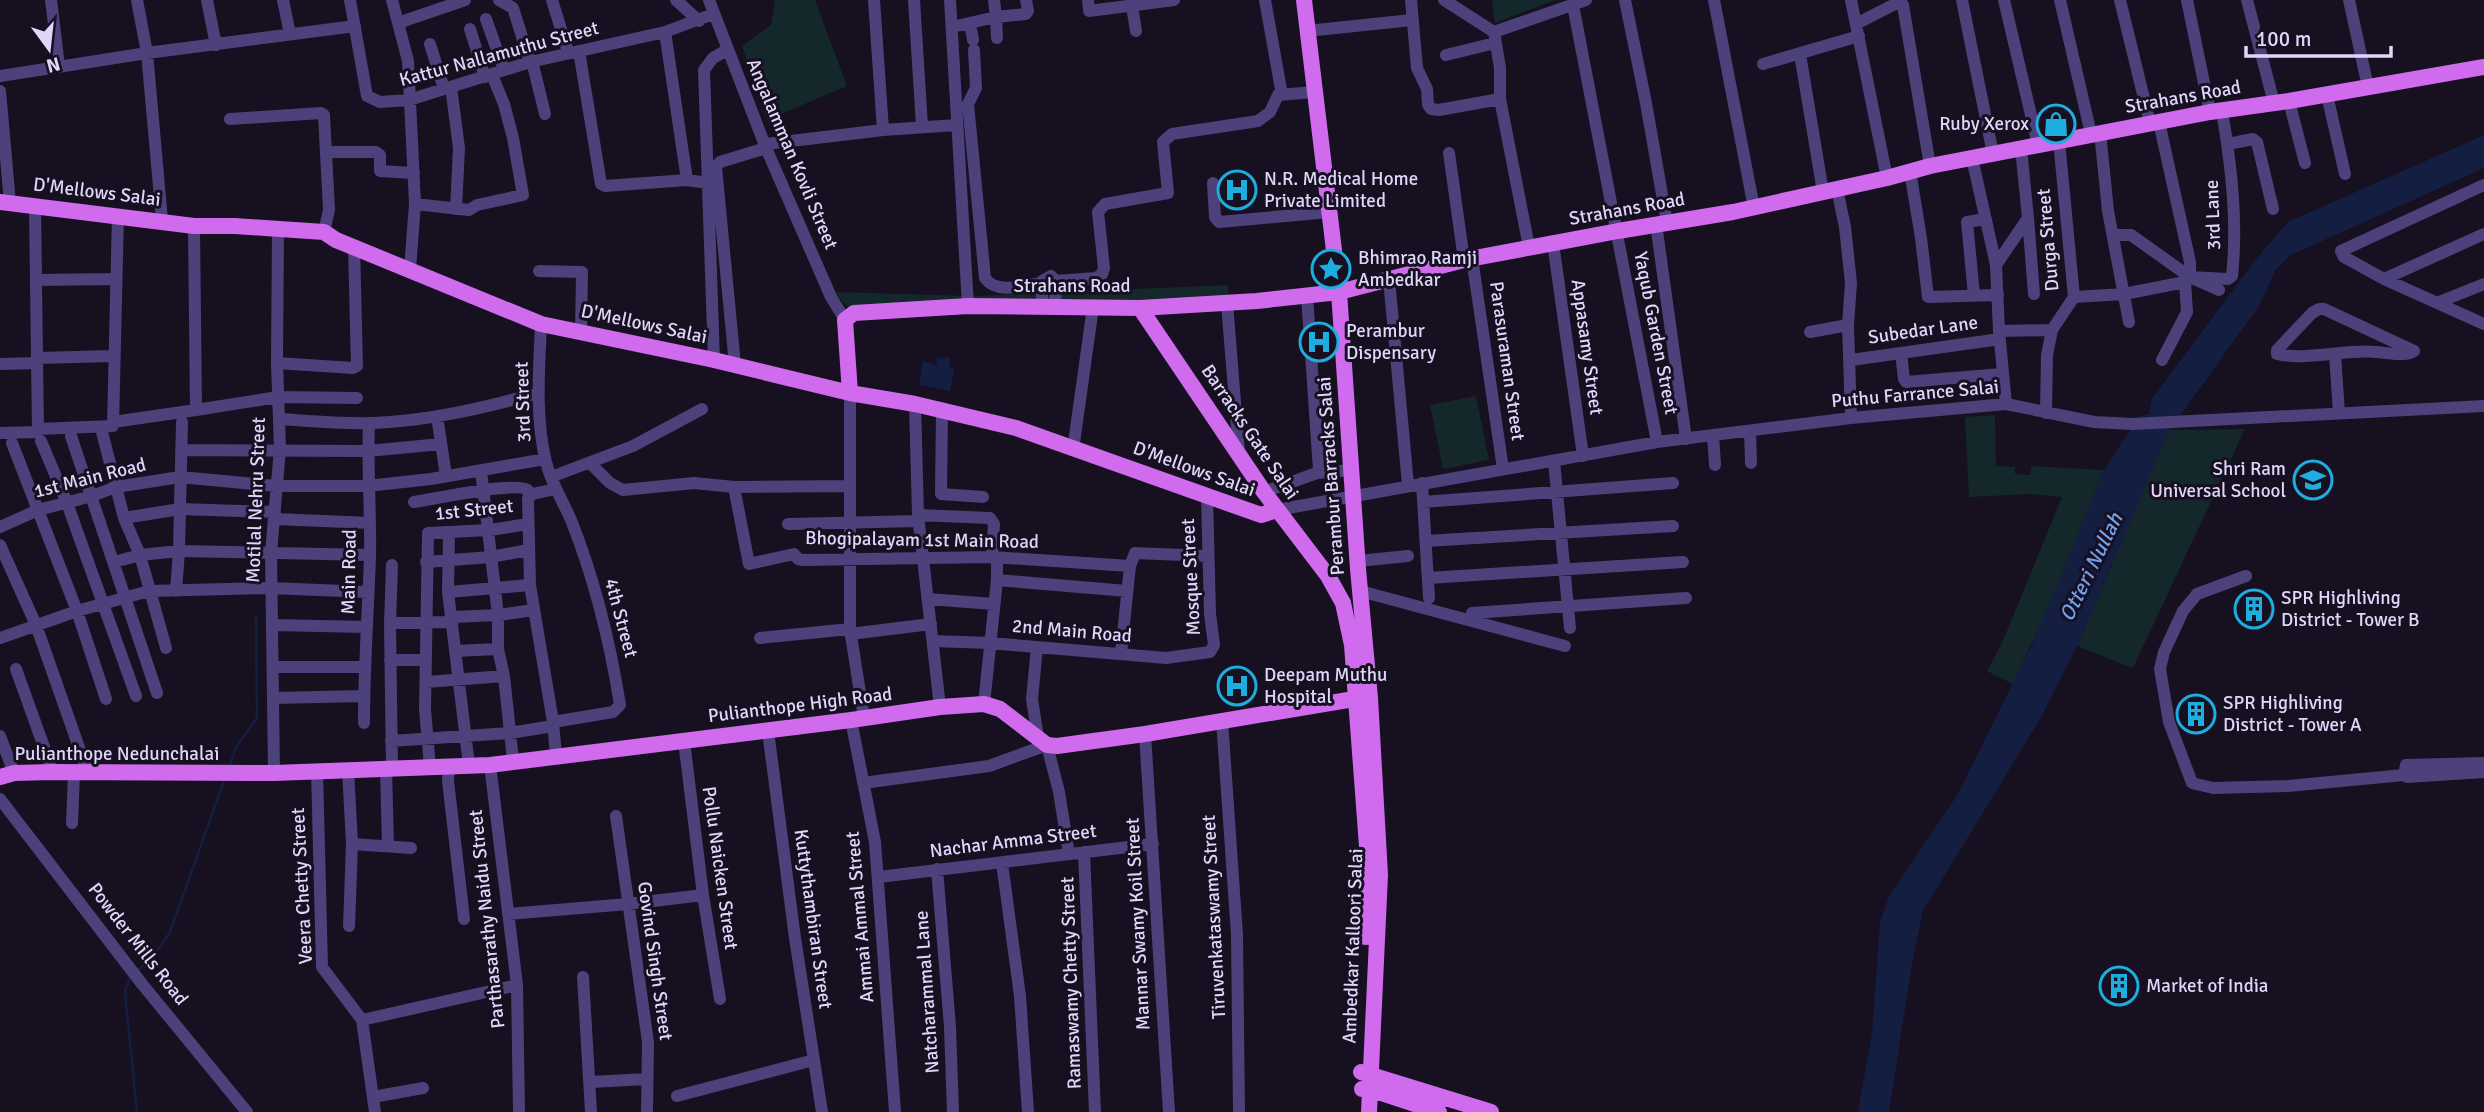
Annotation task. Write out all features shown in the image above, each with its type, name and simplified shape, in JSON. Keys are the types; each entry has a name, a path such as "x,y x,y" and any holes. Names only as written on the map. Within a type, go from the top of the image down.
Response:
{"main road":[{"name":"Perambur Barracks Salai","path":"1304,0 1339,292 1360,591 1362,699"},
{"name":"Strahans Road","path":"845,320 854,313 862,312 968,306 1140,308 1339,292 1468,259 1754,208 1930,166 2096,133 2484,67"},
{"name":"D'Mellows Salai","path":"5,202 194,226 324,232 336,240 410,268 541,324 1016,428 1261,515 1277,510"},
{"name":"Barracks Gate Salai","path":"1140,308 1264,492 1328,576 1343,603 1362,699"},
{"path":"845,320 850,393"},
{"path":"984,704 1000,709 1042,742 1065,745 1362,699"},
{"name":"Ambedkar Kalloori Salai","path":"1359,1112 1364,1081 1369,873 1362,699"},
{"name":"Pulianthope High Road","path":"228,774 490,765 940,707 984,704"},
{"name":"Pulianthope Nedunchalai","path":"7,775 53,772 228,774"},
{"path":"1364,1081 1439,1112"},
{"path":"1364,1081 1491,1112"},
{"name":"Ambedkar Kalloori Salai","path":"1364,1081 1369,1112"}],"street":[{"path":"51,0 60,66"},
{"path":"137,0 146,53 162,220"},
{"path":"207,0 216,46"},
{"path":"283,0 290,34"},
{"path":"0,76 146,53 355,26 350,0"},
{"path":"393,0 408,61 415,204 410,268"},
{"path":"398,23 465,0"},
{"path":"488,0 497,0 513,8 545,114"},
{"path":"552,0 573,52 603,186 688,180 708,183"},
{"path":"676,0 699,21"},
{"path":"874,0 883,130"},
{"path":"914,0 922,126"},
{"path":"950,0 968,306"},
{"path":"994,0 997,38"},
{"path":"952,27 996,17 1026,14 1026,0"},
{"path":"1088,0 1090,12 1107,5 1132,6 1174,0"},
{"path":"1265,0 1282,95"},
{"path":"1411,0 1417,68 1427,89 1428,105 1431,109 1439,110 1500,99"},
{"path":"1444,0 1495,38 1500,68 1500,99 1529,247"},
{"path":"1446,55 1587,0"},
{"path":"1625,0 1646,103 1686,439"},
{"path":"1714,0 1754,208"},
{"path":"1851,0 1887,178"},
{"path":"1962,0 1993,154"},
{"path":"2004,0 2038,145"},
{"path":"2060,0 2096,133 2129,322"},
{"path":"2120,0 2190,262 2187,312 2162,360"},
{"name":"3rd Lane","path":"2187,0 2216,111 2228,144 2232,165 2234,227 2232,276 2229,279 2188,279"},
{"path":"2246,0 2305,163"},
{"path":"2349,0 2368,87"},
{"path":"1763,64 1800,54 1858,30 1897,3 1903,5 1930,166"},
{"name":"Kattur Nallamuthu Street","path":"355,26 367,96 374,101 409,100 531,62 665,32 699,21 711,4"},
{"name":"Angalamman Kovli Street","path":"711,4 766,146 831,297 845,320"},
{"name":"Yaqub Garden Street","path":"1573,5 1657,442"},
{"path":"1132,6 1136,31"},
{"path":"486,19 494,74"},
{"path":"1307,31 1412,20"},
{"path":"970,23 976,88 968,104 985,278 997,288 1042,283"},
{"path":"415,204 469,210 477,205 521,197 524,192 504,104 494,74 470,29"},
{"path":"665,32 688,180"},
{"path":"430,44 448,88 460,148 456,209"},
{"path":"714,360 704,70 713,58 727,50"},
{"path":"1800,54 1830,191 1845,227 1851,275 1848,325 1851,418"},
{"path":"0,91 5,202"},
{"path":"1049,307 1043,278 1051,276 1056,281 1096,278 1102,274 1104,268 1098,212 1100,207 1168,193 1163,142 1166,137 1258,121 1270,112 1278,95 1314,92"},
{"path":"2327,95 2345,174"},
{"path":"230,119 322,114 325,120 329,210 324,232"},
{"path":"735,365 716,167 719,162 766,146 883,130 957,125"},
{"path":"2228,144 2253,139 2257,142 2273,209"},
{"name":"Durga Street","path":"2046,413 2047,355 2052,330 2074,297 2059,141"},
{"path":"2021,148 2034,294"},
{"path":"326,152 376,152 380,155 380,171 414,173"},
{"name":"Parasuraman Street","path":"1449,153 1503,469"},
{"path":"1972,158 1996,265 2006,404"},
{"path":"1910,172 1922,238 1927,295 1933,298 1998,295"},
{"path":"1213,183 1216,217 1219,222 1329,212"},
{"path":"2484,186 2341,251 2344,257 2384,279 2484,324"},
{"path":"34,205 40,435 136,696"},
{"path":"0,433 38,432 40,435 113,426 118,215"},
{"path":"1996,265 2028,218"},
{"path":"1974,295 1967,222 1986,219"},
{"path":"194,226 196,410"},
{"name":"Motilal Nehru Street","path":"274,774 271,553 280,449 277,363 278,229"},
{"path":"2384,279 2484,234"},
{"path":"2113,235 2132,235 2188,279 2219,290"},
{"name":"Appasamy Street","path":"1553,243 1583,456"},
{"path":"277,363 353,368 357,366 354,246"},
{"path":"538,271 582,272 580,332"},
{"path":"36,280 115,279"},
{"path":"1389,279 1415,484 1423,502 1429,598"},
{"path":"2074,297 2124,294 2188,279"},
{"path":"1049,307 1056,281"},
{"path":"2439,302 2484,284"},
{"path":"1307,296 1319,466 1317,473"},
{"path":"1227,303 1239,452"},
{"path":"1073,450 1093,307"},
{"path":"2319,309 2414,350 2408,354 2366,351 2335,354 2279,355 2277,352 2312,313 2319,309"},
{"name":"3rd Street","path":"541,324 538,393 545,459 554,483"},
{"path":"1811,332 1848,325"},
{"name":"Subedar Lane","path":"1851,360 1999,335 2052,330"},
{"path":"1901,353 1903,379 1906,382 2002,374"},
{"path":"2335,354 2339,413"},
{"path":"0,364 113,356"},
{"path":"279,419 369,423 437,416 538,393"},
{"name":"Ammai Ammal Street","path":"850,393 850,632 863,783 879,877 895,1112"},
{"path":"113,422 278,397 356,398"},
{"path":"915,404 918,518 940,707"},
{"name":"Puthu Farrance Salai","path":"1277,510 1657,442 1851,418 2006,404 2094,422 2133,424 2484,406"},
{"path":"529,496 702,409"},
{"path":"942,411 942,494 983,497"},
{"path":"437,416 446,477"},
{"path":"176,591 182,422"},
{"name":"Main Road","path":"364,723 370,555 367,486 369,423"},
{"path":"1750,431 1751,463"},
{"path":"102,432 124,518 140,555 166,648"},
{"path":"1713,435 1715,465"},
{"path":"71,436 157,693"},
{"path":"12,443 78,611 106,699"},
{"path":"181,450 368,451 441,444"},
{"path":"367,486 446,477 545,459"},
{"path":"1555,461 1570,628"},
{"path":"590,464 623,491 694,483 734,487 848,486"},
{"path":"1264,492 1317,473 1351,470"},
{"path":"481,471 490,530 493,587 498,615 498,649 504,676 513,760"},
{"name":"1st Main Road","path":"1,522 116,487 180,477 276,485 367,486"},
{"name":"4th Street","path":"553,724 614,712 620,705 604,619 571,521 554,483"},
{"path":"1423,502 1673,484"},
{"path":"414,502 500,487 524,487 528,490 530,585 556,755"},
{"name":"Bhogipalayam 1st Main Road","path":"734,487 749,564 794,554 798,559 994,558 1130,566"},
{"name":"Mosque Street","path":"1207,496 1210,614 1214,645 1207,653"},
{"path":"124,518 180,509 370,523"},
{"path":"788,524 918,518 990,518 993,524 997,580 984,704"},
{"name":"1st Street","path":"430,767 425,709 428,533 490,530 528,524"},
{"path":"1426,541 1673,526"},
{"path":"449,532 448,592 470,765"},
{"path":"0,545 36,625 81,773 72,823"},
{"path":"426,562 491,557 528,550"},
{"path":"114,562 140,555 179,551 370,555"},
{"path":"1121,653 1130,566 1135,553 1208,556"},
{"path":"1358,561 1408,556"},
{"path":"1428,578 1683,562"},
{"path":"388,846 392,565"},
{"path":"2246,576 2197,594 2183,611 2164,652 2160,669 2169,722 2192,783 2213,788 2288,786 2404,775 2407,777 2484,772"},
{"path":"997,580 1127,592"},
{"path":"448,592 530,585"},
{"path":"0,638 102,603 149,591 271,588 368,592"},
{"path":"1360,591 1565,646"},
{"path":"1472,613 1686,598"},
{"path":"928,599 994,604"},
{"path":"390,623 453,620 534,610"},
{"path":"760,638 931,624"},
{"path":"272,625 367,627"},
{"name":"2nd Main Road","path":"933,641 990,643 1166,658 1207,653"},
{"path":"1037,647 1032,699 1042,742 1059,792 1069,854"},
{"path":"455,651 498,649"},
{"path":"390,660 426,660"},
{"path":"274,667 364,667"},
{"path":"16,669 53,772"},
{"path":"426,682 504,676"},
{"path":"273,698 364,696"},
{"name":"Tiruvenkataswamy Street","path":"1222,720 1237,935 1240,1112"},
{"path":"391,741 510,733 553,724"},
{"name":"Kuttythambiran Street","path":"768,731 795,938 822,1112"},
{"name":"Mannar Swamy Koil Street","path":"1145,734 1169,1112"},
{"path":"0,736 7,775"},
{"name":"Pollu Naicken Street","path":"684,741 703,895 720,999"},
{"path":"863,783 989,766 1042,742"},
{"path":"2404,775 2406,765 2484,763"},
{"name":"Parthasarathy Naidu Street","path":"490,765 517,985 519,1112"},
{"path":"449,766 447,781 464,919"},
{"path":"348,770 352,844 349,926"},
{"name":"Veera Chetty Street","path":"317,771 321,967 362,1020 375,1112"},
{"name":"Powder Mills Road","path":"0,799 127,965 247,1112"},
{"name":"Govind Singh Street","path":"616,816 648,1042 647,1112"},
{"path":"352,844 411,848"},
{"name":"Nachar Amma Street","path":"879,877 1153,844"},
{"name":"Ramaswamy Chetty Street","path":"1084,852 1095,1112"},
{"path":"1002,863 1020,996 1028,1112"},
{"name":"Natcharammal Lane","path":"937,870 950,1027 953,1112"},
{"path":"508,914 703,895"},
{"path":"583,977 591,1112"},
{"path":"362,1020 517,985"},
{"path":"677,1096 814,1060"},
{"path":"590,1082 647,1079"},
{"path":"373,1097 423,1088"}],"green space":[{"path":"775,0 815,0 847,86 767,120 742,46 771,25"},
{"path":"1492,0 1555,0 1495,23"},
{"path":"1228,285 1228,297 1040,305 848,307 834,292 971,296"},
{"path":"1476,396 1489,460 1443,469 1430,405"},
{"path":"1995,415 1996,466 2015,467 2015,474 2031,475 2031,466 2104,470 2053,598 2013,684 1987,671 2002,643 2062,497 2030,494 1969,497 1965,417"},
{"path":"2245,429 2133,668 2077,646 2169,430"}],"water":[{"name":"Otteri Nullah","path":"2484,135 2484,168 2291,255 2276,269 2259,306 2169,431 2077,646 2040,719 1923,911 1889,1112 1858,1112 1872,1033 1880,923 1889,896 1958,794 2033,643 2104,470 2139,416 2149,414 2152,399 2252,264 2288,222"},
{"path":"950,357 949,366 954,369 950,391 919,385 923,361 937,366 936,358"}],"waterway":[{"path":"230,765 236,747 257,718 256,616"},
{"path":"138,970 154,956 170,932 225,778"},
{"path":"130,977 125,992 137,1112"}],"place":[{"name":"Ruby Xerox","path":"2056,124"},
{"name":"N.R. Medical Home Private Limited","path":"1237,190"},
{"name":"Bhimrao Ramji Ambedkar","path":"1331,269"},
{"name":"Perambur Dispensary","path":"1319,342"},
{"name":"Shri Ram Universal School","path":"2313,480"},
{"name":"SPR Highliving District - Tower B","path":"2254,609"},
{"name":"Deepam Muthu Hospital","path":"1237,686"},
{"name":"SPR Highliving District - Tower A","path":"2196,714"},
{"name":"Market of India","path":"2119,986"}]}
